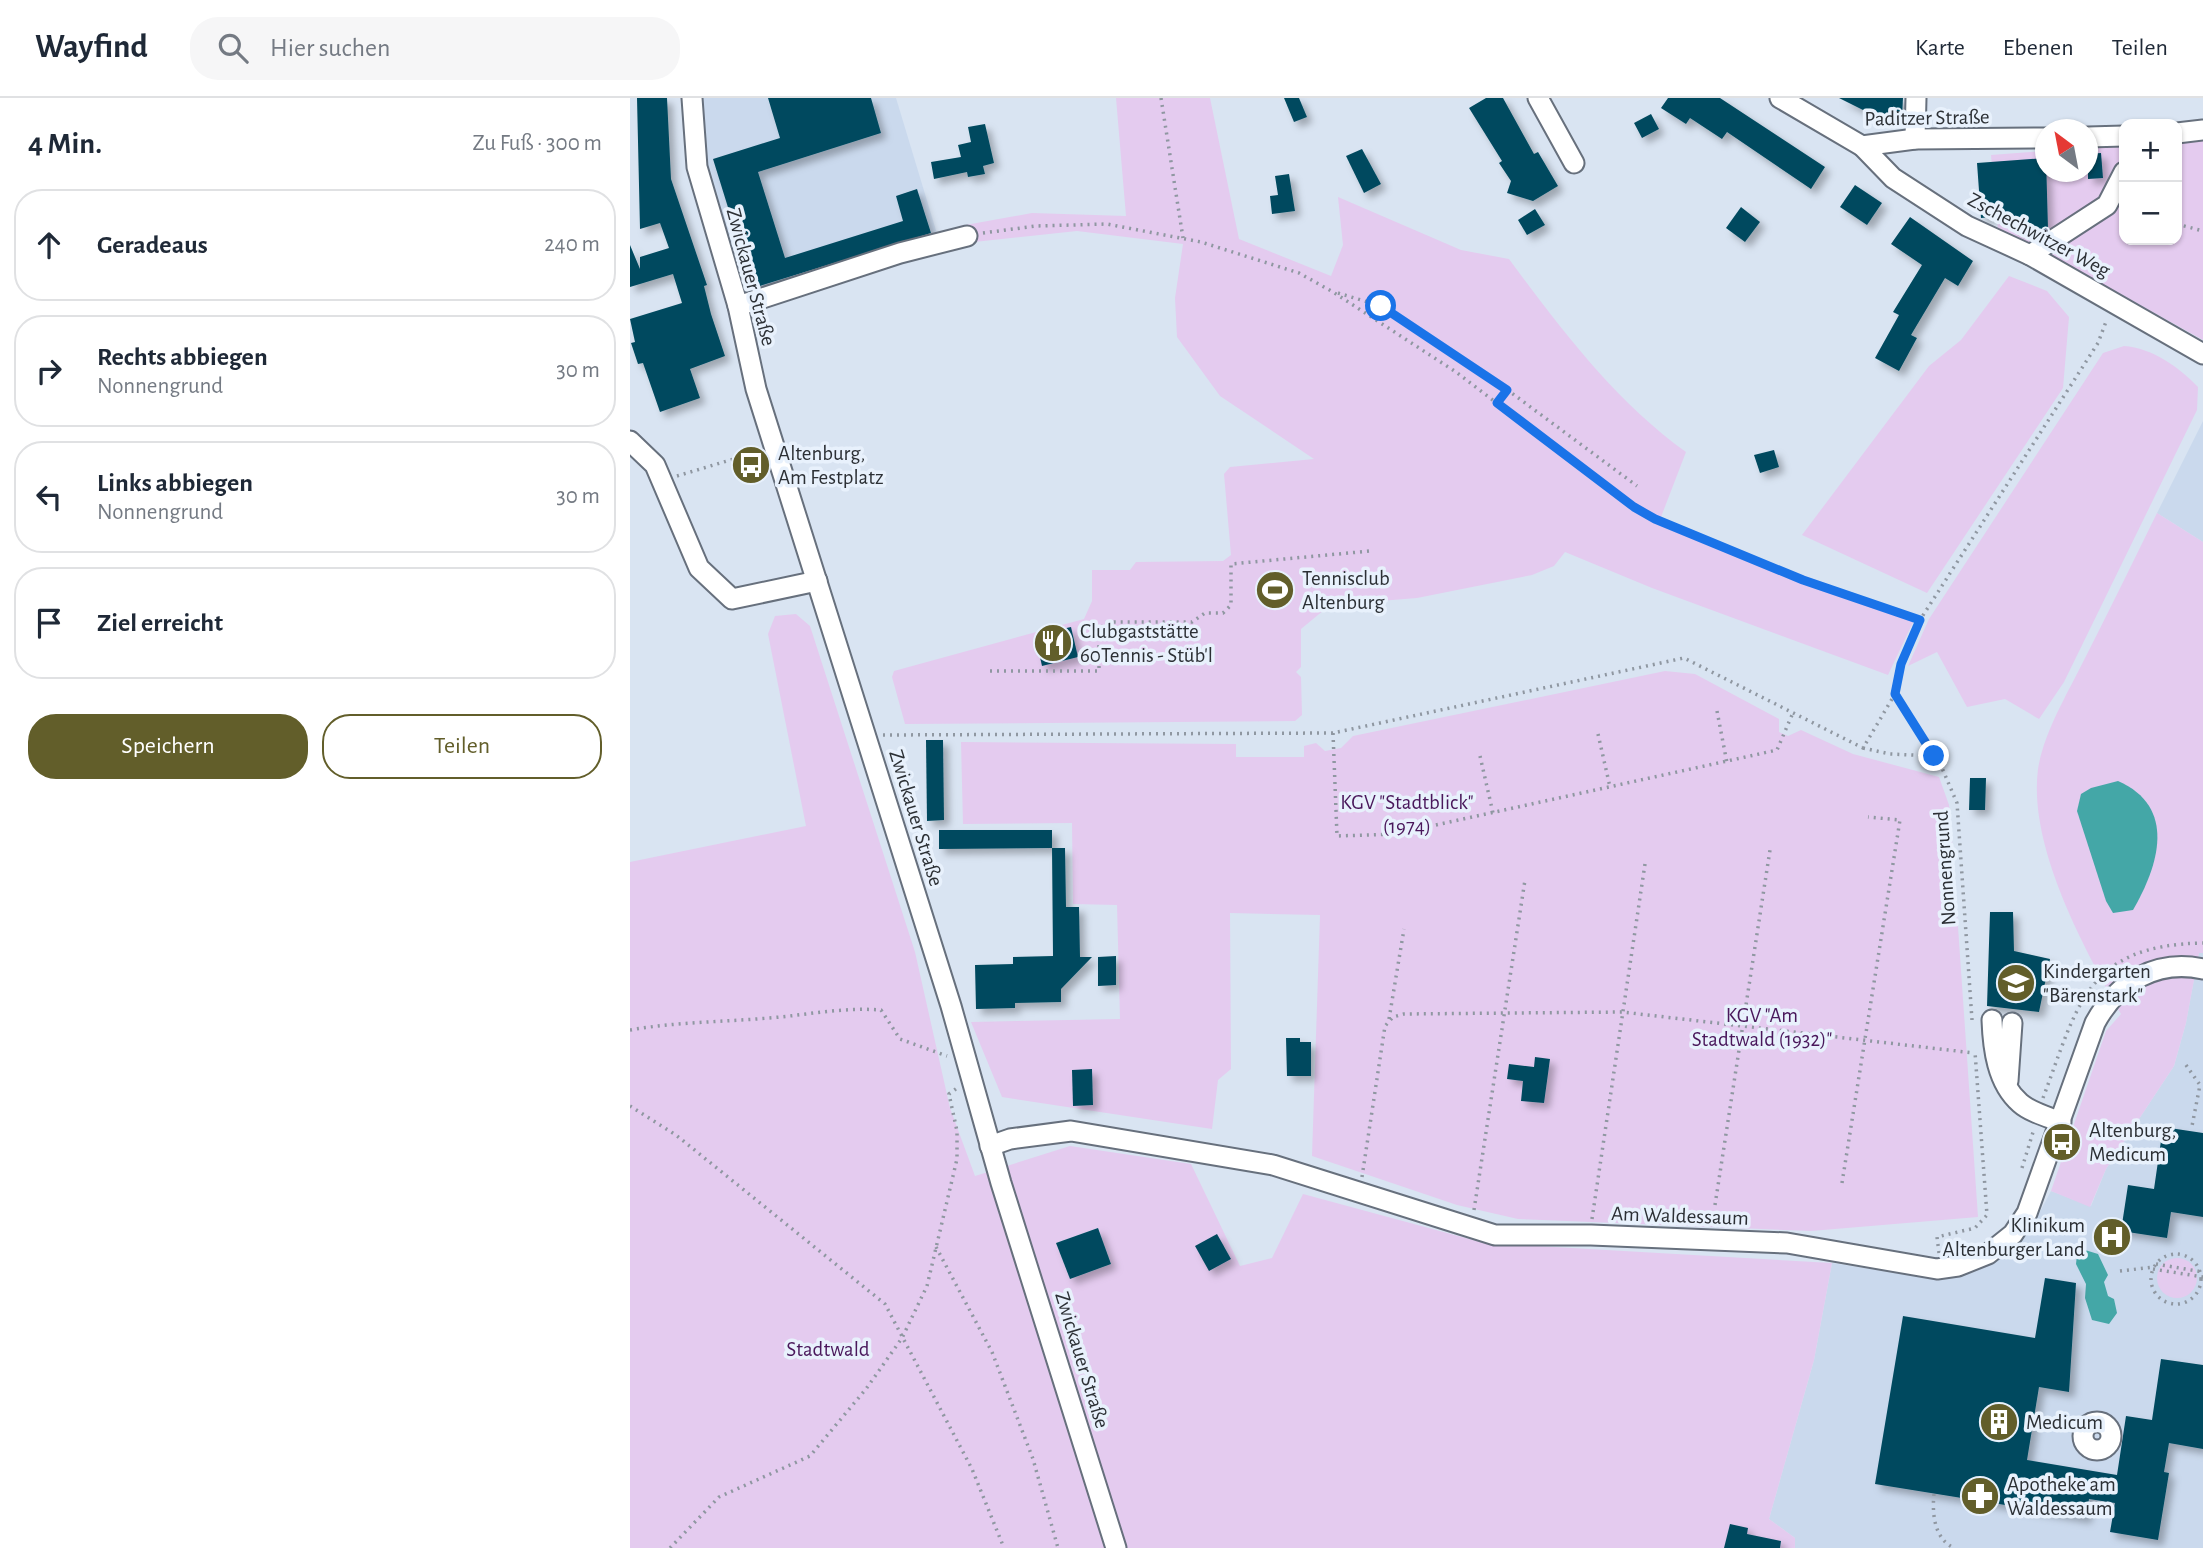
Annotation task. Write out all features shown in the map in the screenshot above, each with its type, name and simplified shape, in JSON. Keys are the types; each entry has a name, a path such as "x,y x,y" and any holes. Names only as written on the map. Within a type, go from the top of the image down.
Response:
{"street":[{"name":"Zwickauer Straße","path":"692,98 697,167 738,306 756,388 866,735 990,1146 1116,1548"},
{"path":"1538,98 1574,163"},
{"name":"Paditzer Straße","path":"1780,98 1862,146 1915,139 2035,138"},
{"path":"1915,139 1916,98"},
{"path":"2182,132 2203,130"},
{"path":"2098,137 2119,136"},
{"name":"Zschechwitzer Weg","path":"1862,146 1894,177 1967,226 2030,255 2203,354"},
{"path":"2030,255 2107,205 2119,182"},
{"path":"738,306 900,253 967,236"},
{"path":"630,441 654,465 699,568 732,599 817,581"},
{"name":"Am Waldessaum","path":"990,1146 1010,1139 1072,1131 1273,1165 1495,1235 1591,1235 1787,1243 1916,1267 1958,1266 1989,1254 2013,1234 2027,1213 2095,1023 2113,995 2142,975 2161,968 2176,965 2203,969"},
{"path":"2002,1021 1998,1066 2008,1087 2021,1103 2060,1122"}],"path":[{"path":"1161,98 1183,238"},
{"path":"967,236 1036,226 1107,224 1183,238 1268,261 1333,292 1497,403 1609,489 1655,519 1803,580 1920,620"},
{"path":"2182,225 2203,231"},
{"path":"1333,292 1381,306 1407,321 1507,390 1637,486"},
{"path":"1863,748 1895,694 1901,664 1920,620 2098,343 2114,301"},
{"path":"1497,403 1507,390"},
{"path":"661,481 774,447"},
{"path":"990,671 1099,671 1099,630 1107,622 1192,622 1205,613 1223,613 1231,606 1231,564 1370,551"},
{"path":"866,735 1333,733 1684,657 1792,715 1863,748 1890,754 1934,756"},
{"name":"Nonnengrund","path":"1895,694 1934,756 1957,803 1973,1029"},
{"path":"1717,711 1727,763"},
{"path":"1333,733 1337,836 1395,834 1777,750 1792,715"},
{"path":"1598,734 1610,787"},
{"path":"1480,755 1493,813"},
{"path":"1842,1183 1900,820 1868,817"},
{"path":"1715,1205 1770,850"},
{"path":"1591,1235 1645,864"},
{"path":"1464,1227 1474,1210 1525,880"},
{"path":"1358,1192 1383,1031 1389,1021 1404,929"},
{"path":"630,1030 671,1023 769,1018 850,1007 881,1010 900,1039 945,1056 963,1052"},
{"path":"1389,1021 1404,1014 1528,1015 1622,1012 1975,1053"},
{"path":"1939,1252 1937,1237 1975,1228 1987,1215 1974,1041"},
{"path":"2186,1065 2200,1085 2192,1126"},
{"path":"670,1548 719,1497 810,1457 866,1389 902,1338 919,1307 957,1159 957,1131 948,1094 971,1081"},
{"path":"630,1106 676,1135 886,1304 972,1469 1004,1548"},
{"path":"936,1247 992,1352 1033,1459 1058,1548"},
{"path":"2175,1254 2191,1259 2200,1274 2198,1291 2185,1302 2168,1303 2155,1292 2151,1284 2154,1266 2175,1254"},
{"path":"2120,1271 2154,1266 2203,1274"},
{"path":"1934,1493 1936,1526 1941,1537 1954,1548"}],"shaded area":[{"path":"702,98 896,98 938,237 745,298 704,167"},
{"path":"2203,421 2203,542 2157,513"},
{"path":"2118,781 2137,792 2149,806 2156,821 2157,838 2150,875 2133,910 2113,913 2106,901 2077,811 2081,794 2091,788"},
{"name":"Klinikum Altenburger Land","path":"2199,952 2203,953 2203,1548 1795,1548 1795,1538 1769,1519 1814,1360 1832,1263 1941,1280 1973,1272 2008,1251 2034,1223 2051,1191 2091,1206 2106,1169 2174,1066 2186,1023"},
{"path":"2085,1250 2098,1254 2108,1275 2104,1282 2108,1296 2114,1299 2117,1313 2109,1324 2092,1320 2085,1298 2086,1284 2076,1264 2077,1255"}],"green space":[{"path":"1116,98 1210,98 1239,239 1331,276 1343,245 1338,197 1461,250 1509,259 1548,311 1612,387 1660,432 1686,452 1661,517 1794,572 1916,616 1888,675 1652,588 1565,552 1554,566 1532,575 1417,598 1330,605 1301,629 1301,667 1296,672 1301,677 1302,715 1295,721 905,724 892,677 894,671 1084,619 1092,601 1092,570 1130,570 1136,562 1223,561 1231,555 1224,474 1230,467 1314,459 1220,396 1177,337 1175,298 1183,244 1077,231 946,245 960,226 1032,213 1126,216"},
{"path":"2203,140 2203,340 2061,261 1998,231 1991,155 2035,152 2035,182 2098,182 2098,147 2119,146 2119,245 2182,245 2182,142"},
{"path":"2009,276 2047,291 2069,317 2063,388 1927,593 1802,535 1929,366 1961,340"},
{"path":"2124,346 2155,355 2191,380 2198,387 2197,410 2064,682 2039,719 2005,699 1967,707 1937,652 1908,666 1929,619 2103,353"},
{"path":"2157,513 2203,542 2203,953 2199,953 2186,1023 2174,1066 2106,1169 2090,1207 2051,1191 2106,1031 2121,1014 2076,928 2050,863 2037,799 2038,769 2056,716"},
{"name":"Stadtwald","path":"796,614 810,626 915,952 950,1108 975,1176 1070,1146 1191,1164 1240,1266 1272,1258 1303,1194 1484,1243 1832,1263 1814,1360 1769,1519 1795,1538 1795,1548 630,1548 630,862 806,826 768,634 775,616","holes":["1098,1228 1111,1264 1070,1279 1056,1243"]},
{"path":"1665,671 1695,674 1779,719 1779,732 1788,736 1801,730 1853,754 1939,777 1949,805 1951,825 1978,1217 1811,1231 1518,1219 1457,1205 1312,1156 1320,915 1230,913 1231,1069 1218,1080 1212,1129 1002,1097 971,1022 1120,1019 1117,905 1073,904 1072,823 963,824 961,742 1236,744 1236,757 1304,757 1304,746 1316,743 1325,751 1341,748 1353,736"},
{"path":"2177,1258 2185,1259 2191,1264 2196,1270 2196,1286 2191,1292 2185,1297 2177,1298 2169,1297 2163,1292 2158,1286 2157,1278 2158,1270 2163,1264 2169,1259"}],"building":[{"path":"637,98 667,98 671,179 707,285 704,286 711,314 725,356 690,369 700,398 660,412 643,363 638,364 631,343 635,342 630,319 682,303 673,274 630,287 630,245 640,269 640,257 669,248 660,223 640,229"},
{"path":"768,98 871,98 881,133 758,172 785,258 903,221 896,196 917,189 931,233 753,288 713,159 780,138"},
{"path":"1284,98 1299,98 1307,117 1294,122"},
{"path":"1486,98 1503,98 1534,154 1538,152 1558,186 1533,201 1507,193 1511,181 1499,163 1502,161 1469,108"},
{"path":"1668,98 1720,98 1825,167 1811,189 1727,132 1722,139 1690,118 1686,124 1661,108"},
{"path":"1839,98 1903,98 1902,116 1873,115"},
{"path":"1651,114 1659,129 1642,138 1634,123"},
{"path":"985,124 994,163 983,166 985,174 968,177 967,172 934,179 931,162 961,157 958,145 971,142 968,127"},
{"path":"1362,149 1381,184 1364,193 1346,156"},
{"path":"2098,153 2101,153 2103,178 2098,178"},
{"path":"2035,159 2035,182 2047,182 2048,229 2015,232 2014,215 1981,218 1977,163"},
{"path":"1289,174 1295,211 1272,214 1270,196 1278,195 1275,176"},
{"path":"1855,185 1882,203 1867,225 1840,207"},
{"path":"1741,207 1760,222 1745,242 1726,228"},
{"path":"1535,209 1545,225 1527,235 1518,220"},
{"path":"1910,217 1973,261 1958,286 1945,278 1911,335 1917,338 1899,371 1875,358 1899,315 1893,312 1922,265 1891,244"},
{"path":"1774,450 1779,467 1760,473 1754,455"},
{"path":"1071,627 1078,657 1042,666 1035,635"},
{"path":"926,740 943,740 944,820 927,821"},
{"path":"1970,778 1986,778 1985,810 1969,810"},
{"path":"939,830 1052,830 1052,848 939,849"},
{"path":"1052,848 1065,848 1066,907 1079,907 1080,957 1092,957 1061,989 1061,1002 1015,1003 1015,1008 976,1009 975,965 1013,964 1013,957 1053,956"},
{"name":"Kindergarten \"Bärenstark\"","path":"1990,912 2013,912 2014,951 2050,959 2039,1012 1987,1006"},
{"path":"1116,956 1116,985 1098,986 1098,957"},
{"path":"1286,1038 1300,1038 1300,1042 1311,1042 1311,1076 1287,1076"},
{"path":"1535,1057 1550,1059 1544,1103 1521,1101 1523,1081 1507,1079 1509,1064 1534,1067"},
{"path":"1092,1069 1093,1105 1073,1106 1072,1070"},
{"name":"Klinikum Altenburger Land","path":"2163,1127 2203,1133 2203,1217 2171,1212 2167,1238 2121,1231 2128,1185 2154,1189"},
{"path":"1098,1228 1111,1264 1070,1279 1056,1243"},
{"path":"1217,1234 1231,1259 1209,1271 1195,1246"},
{"path":"2045,1278 2076,1283 2069,1392 2039,1387 2027,1460 2117,1475 2126,1416 2152,1420 2161,1359 2203,1365 2203,1449 2169,1443 2164,1472 2169,1473 2158,1540 2110,1532 2115,1503 2089,1499 2086,1518 1875,1484 1903,1316 2035,1338"},
{"path":"1730,1524 1748,1528 1747,1534 1781,1541 1780,1548 1724,1548"}],"place":[{"name":"Altenburg, Am Festplatz","path":"751,465"},
{"name":"Tennisclub Altenburg","path":"1275,590"},
{"name":"Clubgaststätte 60Tennis - Stüb'l","path":"1053,643"},
{"name":"Kindergarten \"Bärenstark\"","path":"2016,983"},
{"name":"Altenburg, Medicum","path":"2062,1142"},
{"name":"Klinikum Altenburger Land","path":"2112,1237"},
{"name":"Medicum","path":"1999,1422"},
{"name":"Apotheke am Waldessaum","path":"1980,1496"}],"route":[{"path":"1381,306 1507,390 1497,403 1634,507 1655,519 1803,580 1920,620 1901,664 1895,694 1934,756"}],"park label":[{"name":"KGV \"Stadtblick\" (1974)","path":"1407,814"},
{"name":"KGV \"Am Stadtwald (1932)\"","path":"1762,1027"}]}
